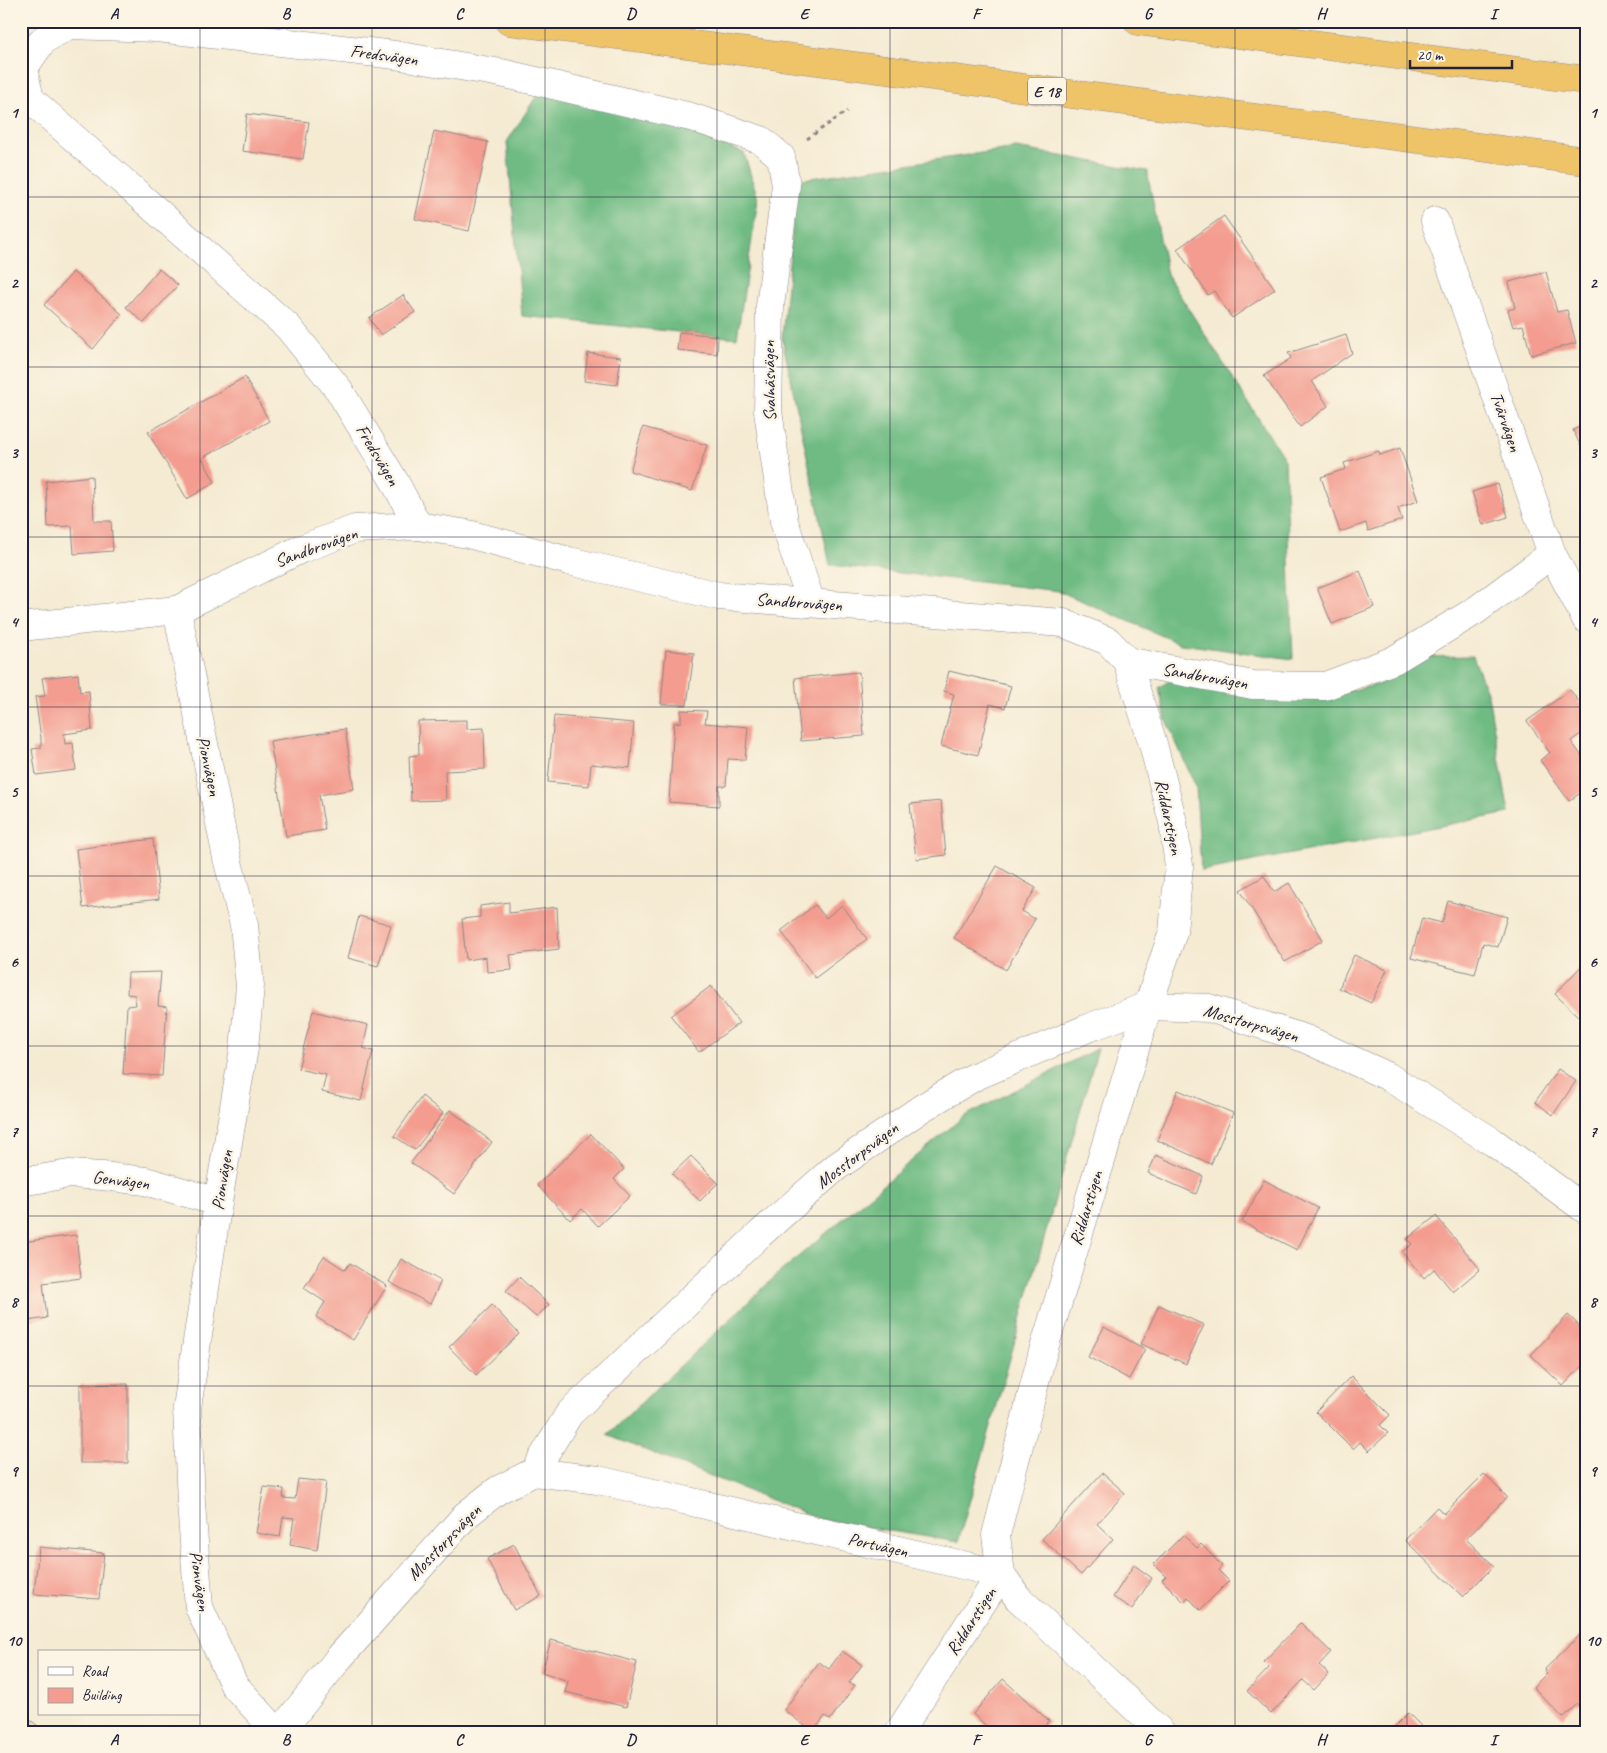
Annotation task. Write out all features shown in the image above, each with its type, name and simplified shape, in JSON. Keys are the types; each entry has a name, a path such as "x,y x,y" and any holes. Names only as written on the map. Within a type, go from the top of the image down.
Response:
{"highway":[{"name":"E 18","path":"509,21 1586,161"},
{"path":"1138,21 1586,80"}],"street":[{"name":"Fredsvägen","path":"418,526 395,482 339,390 288,327 26,97 23,68 44,40 69,25 157,28 395,55 500,73 691,117 761,140 781,156"},
{"name":"Svalnäsvägen","path":"781,156 786,185 770,306 768,412 784,521 811,603"},
{"name":"Tvärvägen","path":"1435,221 1552,554 1586,619"},
{"name":"Sandbrovägen","path":"21,627 177,610 302,548 355,529 418,526 468,534 569,561 719,596 1063,623 1108,640 1127,661 1253,685 1325,686 1394,660 1475,611 1552,554"},
{"name":"Pionvägen","path":"177,610 227,858 244,925 250,986 244,1048 218,1202 187,1408 191,1502 199,1607 234,1685 279,1732"},
{"name":"Riddarstigen","path":"899,1732 1001,1574 996,1535 1016,1450 1042,1355 1148,1006 1173,932 1179,866 1173,822 1153,744 1127,661"},
{"name":"Mosstorpsvägen","path":"279,1732 339,1658 466,1515 498,1490 534,1472 569,1414 760,1234 836,1167 922,1108 974,1077 1088,1028 1148,1006 1209,1008 1306,1039 1387,1076 1493,1142 1586,1210"},
{"name":"Genvägen","path":"21,1182 69,1174 102,1176 145,1181 218,1202"},
{"name":"Portvägen","path":"534,1472 598,1480 1001,1574"},
{"path":"1001,1574 1018,1598 1161,1732"}],"path":[{"path":"781,156 847,111"}],"green space":[{"path":"541,89 611,101 744,153 758,199 737,338 522,316 507,142"},
{"path":"1016,148 1147,171 1167,275 1285,460 1293,659 1181,644 1059,591 830,565 782,338 797,180"},
{"path":"1473,656 1488,695 1509,813 1201,871 1196,787 1166,720 1159,688 1171,679 1290,700 1318,698 1380,684 1421,657"},
{"path":"1098,1048 958,1542 822,1520 607,1435 779,1273 963,1117"}],"building":[{"path":"247,114 309,122 303,159 242,151"},
{"path":"434,131 488,142 469,231 415,219"},
{"path":"1224,216 1275,289 1232,318 1214,291 1208,295 1177,249"},
{"path":"159,269 178,285 144,323 126,307"},
{"path":"73,272 122,314 93,349 44,305"},
{"path":"1546,272 1557,312 1567,310 1576,343 1531,355 1523,325 1513,327 1508,310 1515,308 1509,282"},
{"path":"403,295 415,312 381,335 369,318"},
{"path":"679,332 718,336 717,354 677,350"},
{"path":"1346,335 1352,353 1312,381 1328,406 1300,427 1264,376 1291,358 1288,353"},
{"path":"588,353 621,357 617,385 584,381"},
{"path":"245,377 269,421 202,458 215,482 187,499 148,432"},
{"path":"1586,424 1586,457 1573,430"},
{"path":"643,427 707,445 692,491 630,471"},
{"path":"1400,448 1418,501 1398,508 1402,520 1368,531 1366,523 1340,532 1321,477 1346,469 1344,463 1379,451 1380,455"},
{"path":"92,476 94,521 111,521 113,551 74,554 72,526 48,527 46,481"},
{"path":"1498,484 1508,517 1483,525 1472,492"},
{"path":"1360,571 1374,607 1332,624 1317,588"},
{"path":"666,650 694,653 687,705 661,704"},
{"path":"949,671 1011,686 1005,708 990,704 978,755 941,746 954,694 944,691"},
{"path":"859,672 864,736 801,741 795,678"},
{"path":"78,674 80,692 89,691 92,730 64,734 65,744 73,743 76,770 36,775 32,749 41,748 41,738 35,697 45,696 42,678"},
{"path":"1570,690 1586,711 1586,730 1571,741 1586,762 1586,789 1569,801 1540,760 1550,753 1527,721"},
{"path":"681,710 707,711 705,723 748,727 745,760 728,759 726,786 719,786 719,806 669,802 674,723 681,722"},
{"path":"554,716 634,723 630,768 591,764 589,786 548,782"},
{"path":"467,720 467,729 484,728 485,769 445,771 446,800 411,801 409,756 419,755 418,721"},
{"path":"345,729 354,789 319,795 325,830 286,836 270,741"},
{"path":"941,801 946,855 916,859 910,804"},
{"path":"153,839 159,899 83,908 76,849"},
{"path":"997,866 1036,888 1022,911 1035,919 1006,970 954,938"},
{"path":"1264,876 1274,892 1289,883 1323,940 1285,962 1240,890"},
{"path":"1448,901 1507,917 1498,947 1483,943 1475,974 1411,958 1422,918 1442,923"},
{"path":"509,902 509,913 557,907 559,949 510,955 512,970 487,972 486,957 466,960 462,919 480,917 480,906"},
{"path":"815,905 826,918 842,905 867,939 815,978 781,931"},
{"path":"359,916 391,925 378,966 348,958"},
{"path":"1354,955 1387,970 1371,1003 1339,988"},
{"path":"1586,961 1586,1018 1583,1021 1555,994"},
{"path":"161,972 158,1006 167,1007 162,1076 123,1074 127,1006 136,1005 135,995 127,994 128,973"},
{"path":"711,986 739,1023 699,1052 671,1016"},
{"path":"313,1011 368,1025 363,1048 373,1051 361,1101 322,1092 326,1075 298,1069"},
{"path":"1558,1069 1576,1081 1553,1115 1535,1102"},
{"path":"1178,1090 1233,1113 1211,1164 1157,1140"},
{"path":"422,1096 443,1113 415,1150 394,1136"},
{"path":"450,1110 492,1142 454,1194 411,1163"},
{"path":"591,1134 624,1169 614,1179 630,1196 598,1226 582,1209 570,1220 537,1185"},
{"path":"1156,1155 1203,1176 1196,1194 1148,1173"},
{"path":"691,1156 718,1183 700,1201 672,1174"},
{"path":"1264,1180 1318,1208 1297,1250 1242,1222"},
{"path":"1436,1216 1480,1269 1453,1292 1434,1269 1424,1278 1402,1252 1412,1244 1407,1239"},
{"path":"76,1235 81,1278 43,1283 47,1318 21,1322 21,1242"},
{"path":"324,1256 345,1270 350,1263 387,1286 353,1340 316,1317 325,1302 304,1288"},
{"path":"401,1259 441,1281 430,1304 389,1282"},
{"path":"519,1277 549,1305 536,1317 506,1291"},
{"path":"492,1305 519,1334 476,1375 449,1347"},
{"path":"1159,1305 1204,1325 1186,1364 1141,1344"},
{"path":"1568,1315 1586,1332 1586,1362 1563,1386 1531,1355"},
{"path":"1104,1327 1145,1349 1129,1379 1088,1357"},
{"path":"1351,1376 1390,1415 1380,1425 1388,1433 1369,1451 1360,1442 1353,1449 1316,1412"},
{"path":"128,1384 128,1463 80,1463 80,1385"},
{"path":"1102,1473 1125,1493 1097,1524 1113,1539 1081,1575 1042,1539"},
{"path":"1484,1474 1507,1497 1466,1539 1494,1566 1463,1597 1405,1540 1437,1507 1444,1514"},
{"path":"298,1479 326,1482 317,1550 290,1545 294,1518 283,1517 280,1537 256,1533 264,1487 284,1489 283,1498 295,1499"},
{"path":"1183,1535 1197,1548 1201,1544 1222,1566 1218,1570 1229,1581 1200,1610 1188,1597 1184,1602 1162,1580 1166,1576 1154,1564"},
{"path":"514,1544 541,1596 514,1610 487,1559"},
{"path":"39,1547 104,1553 99,1599 34,1594"},
{"path":"1134,1565 1152,1578 1132,1609 1113,1597"},
{"path":"1301,1623 1331,1652 1319,1665 1329,1674 1314,1690 1303,1680 1271,1714 1247,1691 1269,1668 1263,1662"},
{"path":"1586,1629 1586,1699 1578,1706 1577,1704 1563,1718 1533,1687 1547,1673 1544,1670"},
{"path":"551,1640 637,1662 626,1707 565,1692 568,1681 542,1672"},
{"path":"842,1651 862,1665 849,1683 855,1685 830,1720 825,1716 813,1732 784,1710 819,1662 829,1669"},
{"path":"1003,1679 1049,1721 1039,1732 993,1732 973,1714"},
{"path":"21,1713 38,1726 33,1732 21,1732"},
{"path":"1408,1713 1427,1732 1389,1732"}]}
